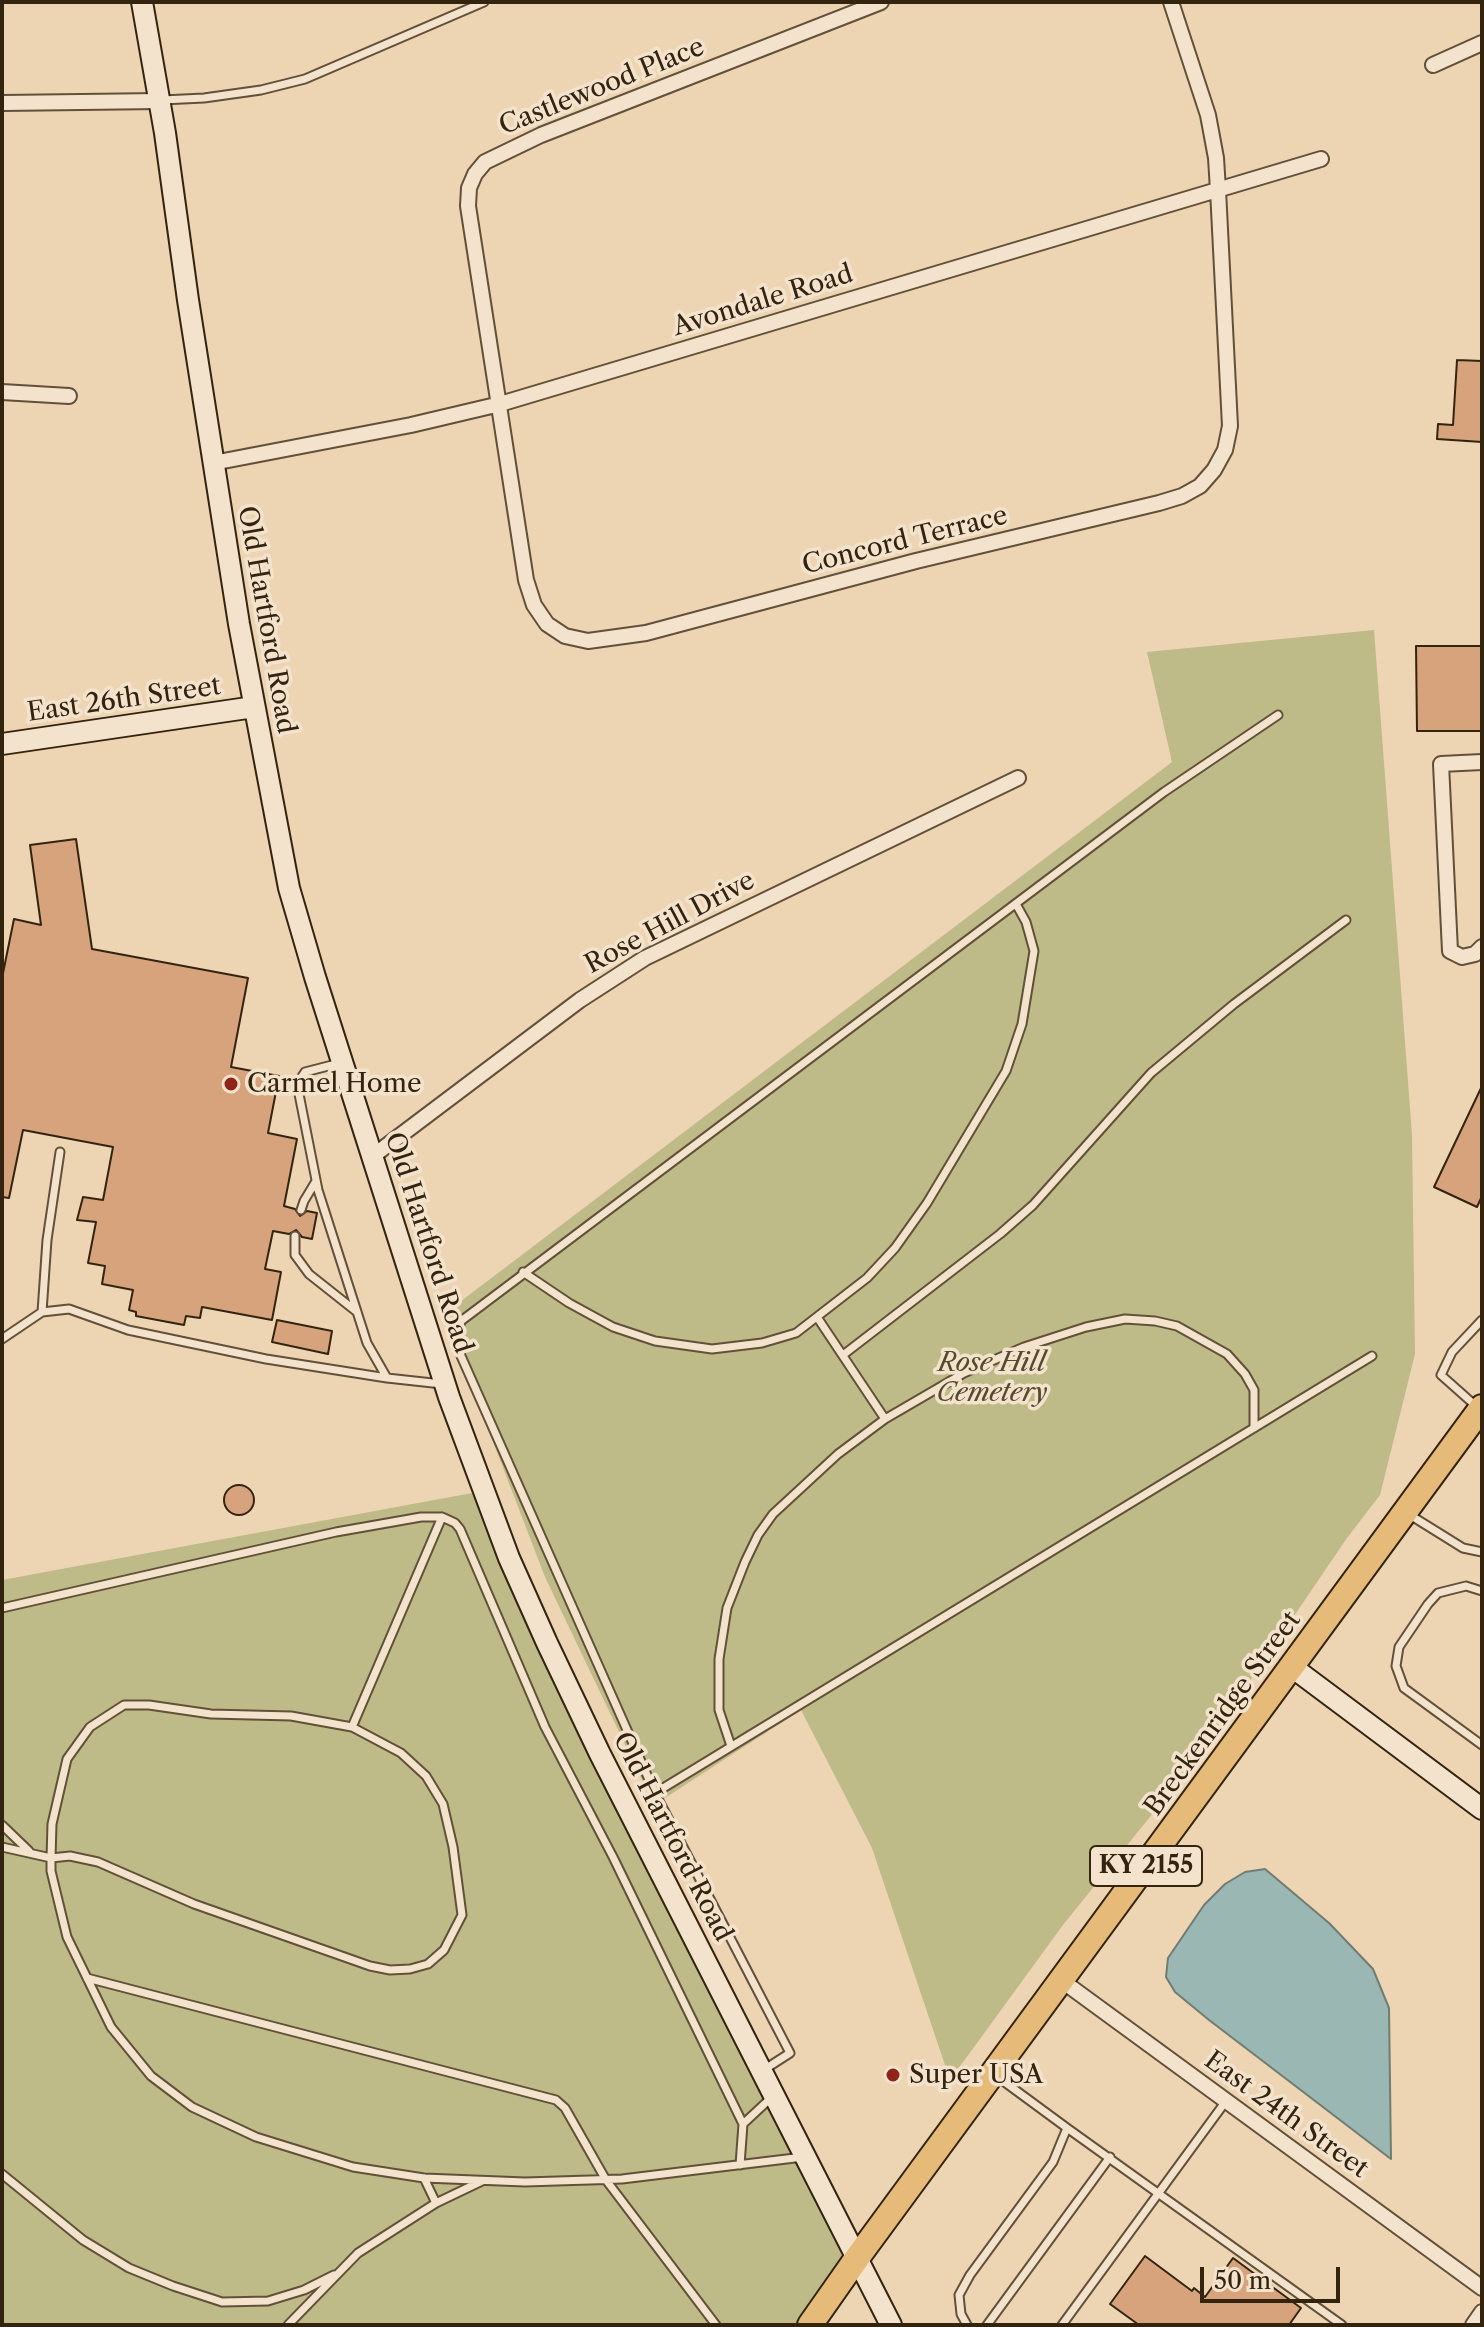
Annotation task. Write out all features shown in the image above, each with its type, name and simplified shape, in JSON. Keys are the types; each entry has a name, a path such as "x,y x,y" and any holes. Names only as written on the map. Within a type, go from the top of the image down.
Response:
{"main road":[{"name":"Old Hartford Road","path":"142,2 160,101 213,463 254,707 289,888 445,1385 509,1558 547,1643 600,1754 891,2325"},
{"name":"East 26th Street","path":"2,744 254,707"},
{"name":"Breckenridge Street","path":"810,2325 1481,1408"},
{"path":"1292,1667 1482,1809"}],"street":[{"name":"Castlewood Place","path":"500,404 468,206 469,188 485,162 541,135 881,2"},
{"path":"1171,2 1208,115 1218,190"},
{"path":"1433,65 1482,43"},
{"path":"2,103 160,101"},
{"name":"Avondale Road","path":"213,463 411,425 500,404 1321,159"},
{"name":"Concord Terrace","path":"500,404 521,553 534,605 547,624 565,636 588,641 646,633 916,561 1170,500 1200,486 1214,470 1225,450 1230,426 1218,190"},
{"path":"2,392 69,396"},
{"path":"1482,762 1441,764 1450,951 1462,957 1475,954 1482,947"},
{"name":"Rose Hill Drive","path":"373,1156 580,1000 645,958 1018,778"},
{"name":"East 24th Street","path":"1061,1980 1482,2288"},
{"path":"1473,2325 1482,2312"}],"lane":[{"path":"160,101 261,90 305,79 484,2"},
{"path":"762,2071 790,2053 655,1793 461,1356 457,1336 461,1321 1164,792 1278,715"},
{"path":"523,1272 569,1303 613,1327 655,1341 712,1349 762,1343 796,1333 867,1278 895,1248 927,1203 1006,1071 1022,1024 1034,951 1026,922 1016,904"},
{"path":"843,1355 1033,1205 1151,1073 1173,1053 1346,920"},
{"path":"342,1062 305,1072 297,1084 316,1181 367,1343 387,1378"},
{"path":"42,1312 47,1240 60,1152"},
{"path":"301,1210 316,1181"},
{"path":"295,1236 295,1255 309,1274 359,1313"},
{"path":"2,1339 42,1312 69,1309 128,1330 266,1359 445,1385"},
{"path":"817,1317 885,1419"},
{"path":"731,1746 719,1710 719,1659 727,1608 751,1548 773,1514 838,1454 885,1419 964,1373 1024,1347 1086,1327 1125,1319 1177,1326 1227,1354 1245,1374 1254,1390 1254,1428"},
{"path":"1481,1408 1441,1375 1452,1352 1482,1320"},
{"path":"655,1793 1372,1356"},
{"path":"1406,1513 1463,1548 1482,1552"},
{"path":"2,1608 336,1532 421,1517 442,1517 455,1523 545,1727 613,1857 743,2124 740,2165"},
{"path":"352,1727 442,1517"},
{"path":"1482,1591 1466,1586 1438,1593 1399,1647 1396,1666 1404,1688 1482,1745"},
{"path":"2,1847 51,1858 70,1856 98,1862 194,1904 370,1966 390,1970 428,1964 444,1950 462,1915 453,1847 443,1804 426,1776 401,1753 352,1727 291,1716 211,1714 149,1705 124,1705 90,1727 67,1759 52,1824 51,1858 51,1871 67,1937 111,2027 151,2076 192,2107 256,2137 353,2167 424,2178 606,2180 805,2157"},
{"path":"2,1825 31,1853"},
{"path":"86,1977 556,2100 565,2108 606,2180 716,2325"},
{"path":"993,2073 1342,2325"},
{"path":"743,2124 774,2095"},
{"path":"1062,2325 1226,2101"},
{"path":"967,2325 961,2314 959,2295 964,2285 1053,2162 1067,2128"},
{"path":"987,2325 1110,2157"},
{"path":"2,2174 83,2240 129,2268 222,2302 268,2301 304,2290 334,2275"},
{"path":"424,2178 436,2203"},
{"path":"288,2325 334,2275 380,2237 436,2203 484,2181"}],"green space":[{"name":"Rose Hill Cemetery","path":"1374,630 1412,1135 1415,1354 1380,1495 1347,1538 1198,1757 1063,1925 950,2080 872,1848 801,1710 654,1805 545,1577 444,1314 1172,762 1147,652"},
{"path":"483,1491 857,2258 810,2325 2,2325 2,1580"}],"water":[{"path":"1265,1869 1329,1923 1373,1969 1389,2008 1391,2159 1209,2020 1175,1992 1166,1977 1168,1958 1204,1905 1225,1884 1245,1872"}],"building":[{"path":"1457,360 1482,361 1482,442 1437,439 1438,424 1453,425"},
{"path":"1416,646 1482,646 1482,731 1417,731"},
{"name":"Carmel Home","path":"76,839 92,949 248,978 231,1067 279,1076 268,1133 297,1139 284,1206 295,1209 300,1216 307,1211 317,1213 312,1239 302,1237 296,1230 289,1234 273,1231 265,1269 281,1272 272,1320 202,1307 200,1318 186,1316 184,1325 136,1316 136,1312 129,1310 133,1290 102,1284 105,1266 88,1263 96,1222 77,1220 83,1197 103,1200 113,1147 23,1130 9,1198 2,1197 2,978 14,919 41,925 30,845"},
{"path":"1482,1086 1482,1196 1477,1207 1434,1187"},
{"path":"277,1320 332,1331 328,1354 272,1342"},
{"path":"239,1485 249,1490 254,1500 249,1510 239,1515 229,1510 224,1500 229,1490"},
{"path":"1145,2256 1205,2297 1233,2258 1301,2308 1289,2325 1139,2325 1110,2304"}],"place":[{"name":"Carmel Home","path":"231,1084"},
{"name":"Super USA","path":"893,2075"}]}
